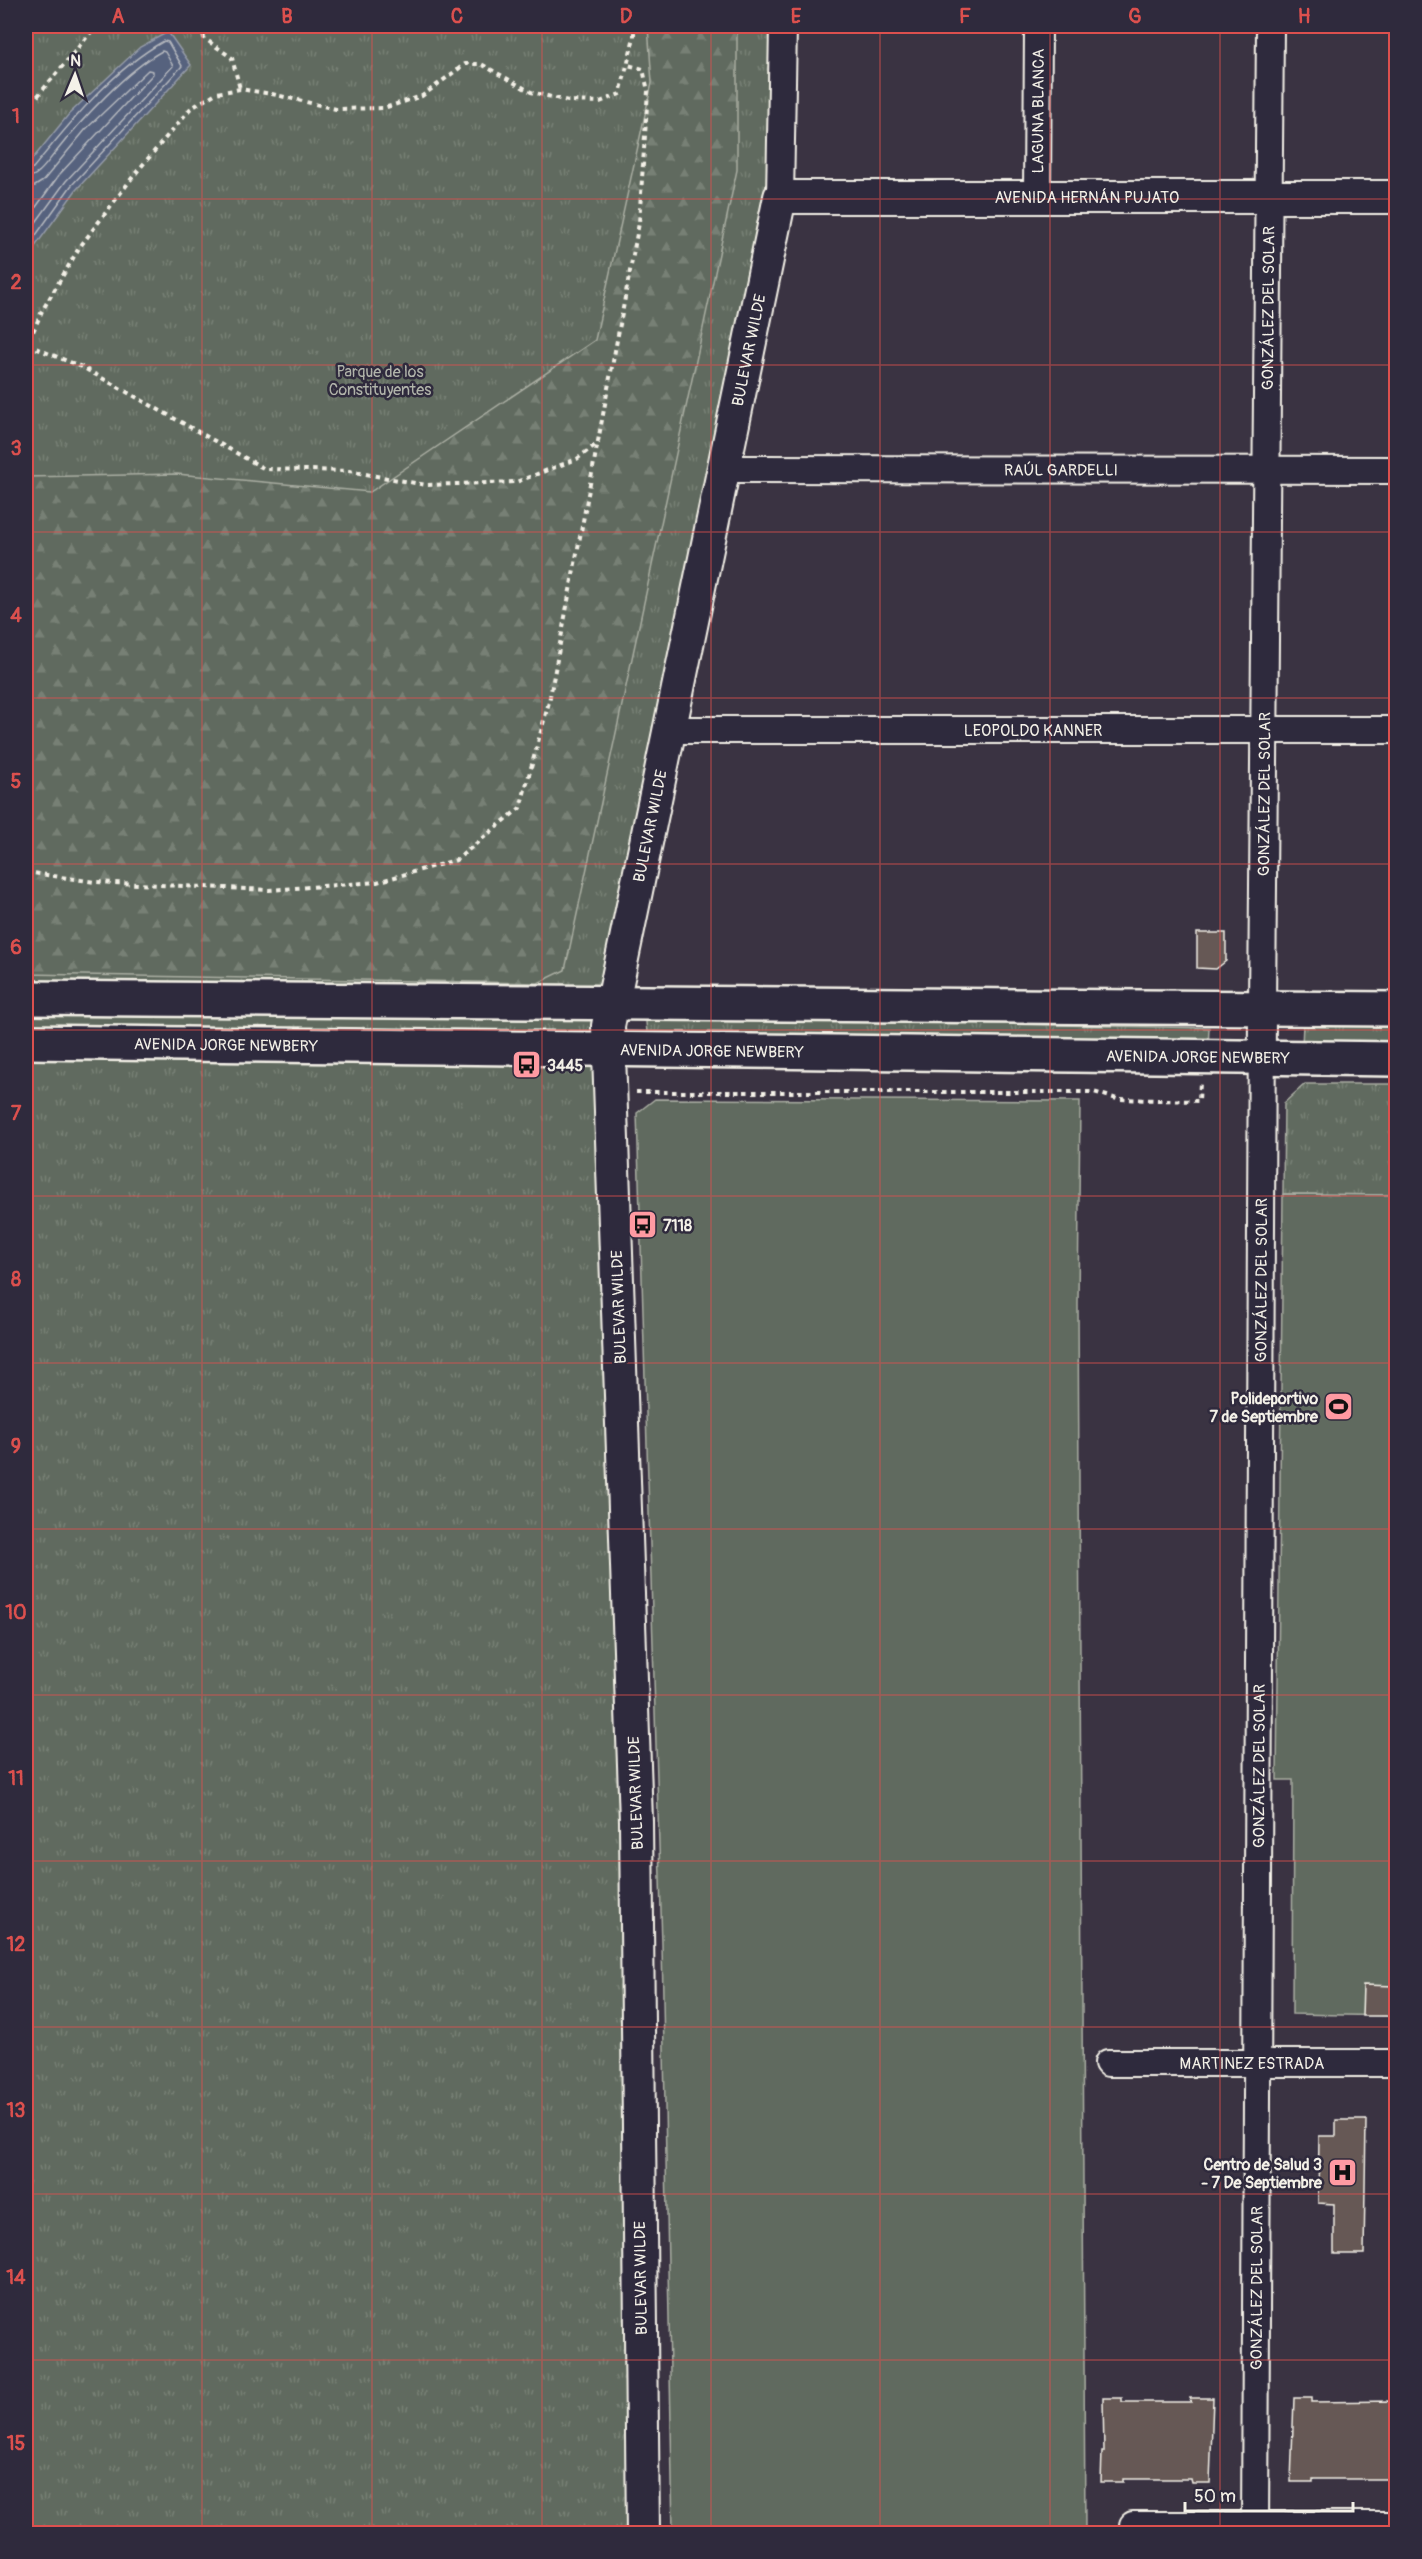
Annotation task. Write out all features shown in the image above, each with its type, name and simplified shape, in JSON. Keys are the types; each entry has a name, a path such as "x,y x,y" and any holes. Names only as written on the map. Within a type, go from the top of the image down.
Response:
{"main road":[{"path":"26,998 1396,1009"},
{"name":"AVENIDA JORGE NEWBERY","path":"26,1042 1396,1059"}],"street":[{"name":"BULEVAR WILDE","path":"643,2534 636,1821 609,1026 612,1002 780,197 783,26"},
{"name":"LAGUNA BLANCA","path":"1037,197 1038,26"},
{"name":"GONZÁLEZ DEL SOLAR","path":"1255,2529 1262,1009 1270,26"},
{"name":"AVENIDA HERNÁN PUJATO","path":"780,197 1396,197"},
{"name":"RAÚL GARDELLI","path":"723,468 1396,470"},
{"name":"LEOPOLDO KANNER","path":"670,730 1396,730"},
{"name":"MARTINEZ ESTRADA","path":"1108,2063 1396,2063"},
{"path":"1133,2525 1255,2529 1396,2525"}],"path":[{"path":"26,110 96,26"},
{"path":"202,26 204,38 232,58 240,89"},
{"path":"600,441 577,459 516,482 426,485 349,471 265,469 82,366 27,346 42,310 79,248 135,174 190,109 216,93 240,89 336,108 384,108 423,96 465,64 481,64 531,92 568,101 600,102 620,94 628,65 634,26"},
{"path":"26,872 95,882 269,890 377,882 456,860 520,808 549,702 588,491 600,441 639,223 648,91 644,69 628,65"},
{"path":"627,1092 1094,1092 1117,1099 1199,1101"}],"green space":[{"name":"Parque de los Constituyentes","path":"26,26 783,26 780,197 612,1002 643,2533 26,2533"},
{"path":"648,26 737,26 737,170 565,970 538,983 26,974 26,477 177,474 370,492 595,340 652,83"},
{"path":"653,1017 1209,1028 1208,1048 653,1037 647,1032 646,1022"},
{"path":"1303,1024 1396,1024 1396,1046 1302,1046"},
{"path":"1305,1084 1396,1084 1396,1195 1283,1194 1284,1103"},
{"path":"655,1099 1080,1101 1078,1305 1085,2533 673,2533 662,1944 637,1113"},
{"name":"Polideportivo 7 de Septiembre","path":"1283,1194 1396,1195 1396,2016 1292,2014 1293,1780 1277,1780"}],"water":[{"path":"168,32 191,65 76,190 26,259 26,167 69,114 140,47"}],"building":[{"path":"1197,933 1226,933 1226,961 1216,969 1197,968"},
{"path":"1363,1985 1396,1986 1396,2016 1362,2016"},
{"path":"1336,2120 1366,2120 1364,2254 1334,2254 1334,2204 1318,2203 1319,2136 1336,2136"},
{"path":"1103,2398 1122,2398 1122,2402 1191,2402 1190,2398 1213,2398 1210,2483 1192,2483 1191,2479 1123,2479 1123,2482 1101,2482 1102,2452 1104,2452"},
{"path":"1294,2398 1312,2398 1312,2402 1396,2401 1396,2479 1313,2479 1313,2482 1291,2482"}],"place":[{"name":"3445","path":"526,1065"},
{"name":"7118","path":"642,1225"},
{"name":"Polideportivo 7 de Septiembre","path":"1339,1407"},
{"name":"Centro de Salud 3 - 7 De Septiembre","path":"1343,2173"}]}
